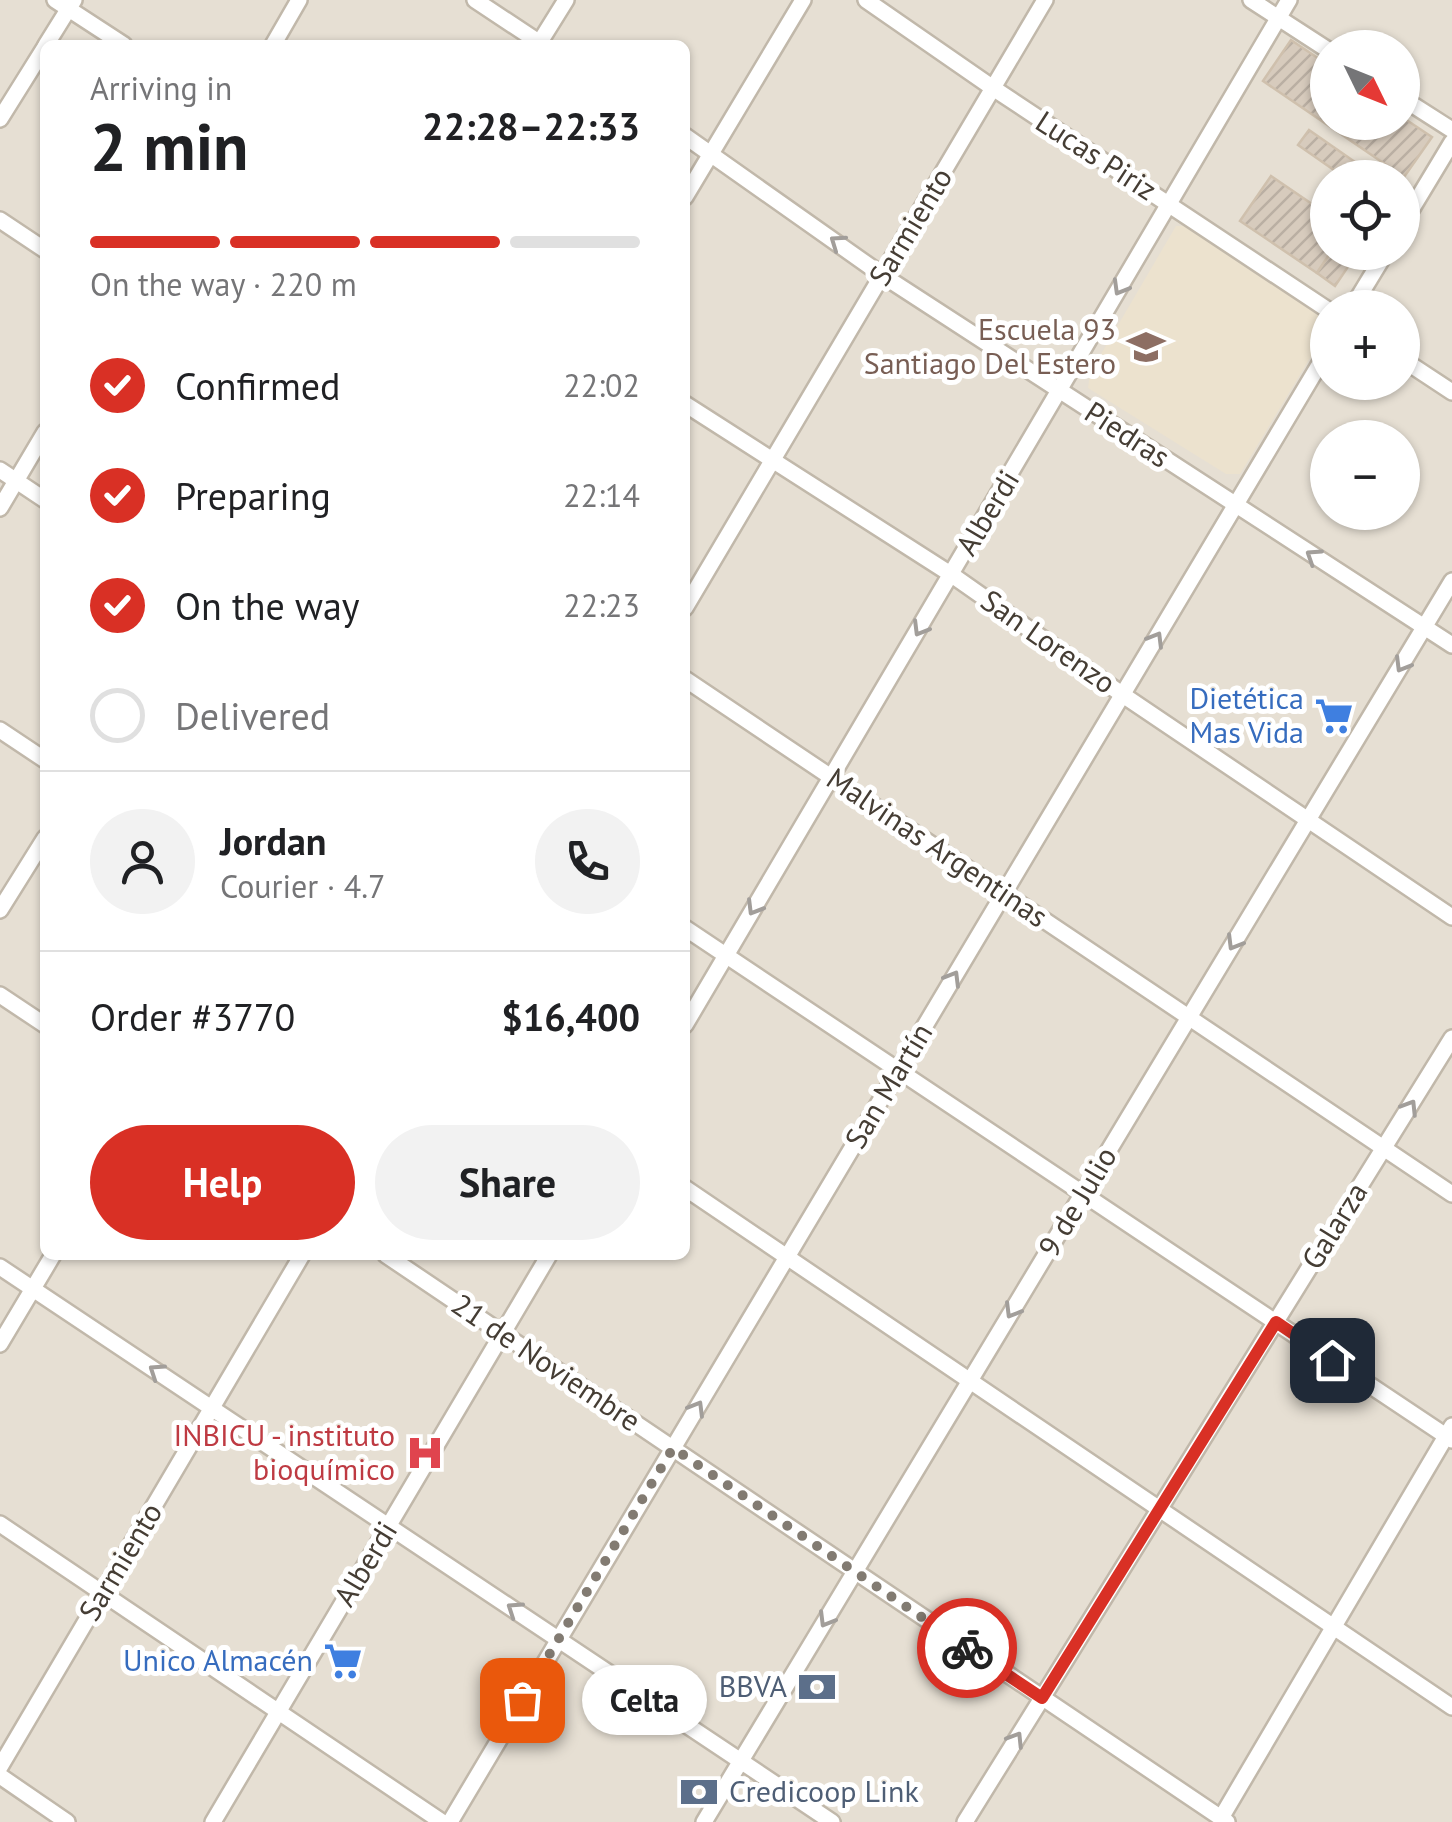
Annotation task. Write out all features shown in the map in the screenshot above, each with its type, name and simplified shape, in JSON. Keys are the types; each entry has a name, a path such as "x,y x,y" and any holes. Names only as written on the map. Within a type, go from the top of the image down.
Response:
{"street":[{"path":"276,40 299,0"},
{"path":"475,0 534,40"},
{"path":"542,40 566,0"},
{"path":"690,189 803,0"},
{"name":"Lucas Piriz","path":"866,0 1310,298"},
{"name":"Sarmiento","path":"690,600 1045,0"},
{"path":"1251,0 1310,38"},
{"name":"Alberdi","path":"690,1016 1289,0"},
{"path":"49,40 66,3 117,40"},
{"path":"0,119 40,56"},
{"path":"1420,110 1452,130"},
{"name":"Piedras","path":"690,139 882,274 1452,646"},
{"path":"1420,194 1452,142"},
{"path":"0,220 40,247"},
{"path":"1420,372 1452,392"},
{"name":"San Martín","path":"450,1822 1310,380"},
{"name":"San Lorenzo","path":"690,407 952,574 1452,916"},
{"path":"0,508 40,440"},
{"path":"0,470 40,497"},
{"name":"9 de Julio","path":"704,1822 1452,581"},
{"name":"Malvinas Argentinas","path":"690,682 1452,1194"},
{"path":"0,730 40,757"},
{"path":"0,910 40,846"},
{"path":"690,931 1450,1434 1334,1626 1224,1820"},
{"path":"0,995 40,1022"},
{"name":"Galarza","path":"965,1822 1452,1038"},
{"path":"690,1191 1452,1707"},
{"path":"0,1344 50,1260"},
{"name":"Sarmiento","path":"0,1766 299,1260"},
{"name":"21 de Noviembre","path":"393,1260 1224,1820"},
{"name":"Alberdi","path":"213,1822 546,1260"},
{"path":"0,1268 832,1822"},
{"path":"0,1524 442,1822"},
{"path":"0,1776 68,1822"}],"shaded area":[{"path":"0,0 1452,0 1452,1822 0,1822"},
{"path":"1176,226 1188,226 1310,309 1310,358 1240,474 1226,474 1088,388 1090,373"}],"building":[{"path":"1291,40 1310,53 1310,113 1263,81"},
{"path":"1420,129 1432,137 1416,160 1379,160 1350,140 1420,140"},
{"path":"1309,130 1310,140 1323,140 1352,160 1320,160 1298,145"},
{"path":"1271,176 1310,203 1310,268 1240,221"},
{"path":"1319,270 1346,270 1335,286 1317,273"}],"way so far":[{"path":"522,1700 673,1448 967,1648"}],"place":[{"name":"Escuela 93 Santiago Del Estero","path":"1146,347"},
{"name":"Dietética Mas Vida","path":"1334,716"},
{"name":"INBICU - instituto bioquímico","path":"425,1453"},
{"name":"Unico Almacén","path":"343,1661"},
{"name":"BBVA","path":"817,1687"},
{"name":"Celta","path":"522,1700"},
{"name":"Credicoop Link","path":"699,1792"}],"route":[{"path":"967,1648 1042,1698 1276,1322 1332,1360"}]}
